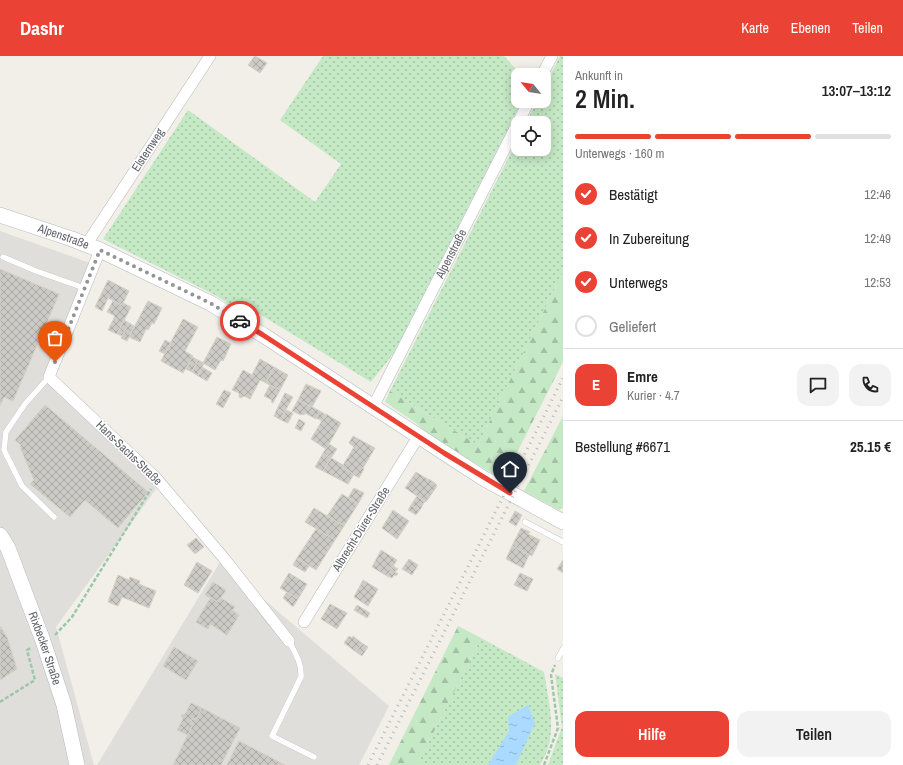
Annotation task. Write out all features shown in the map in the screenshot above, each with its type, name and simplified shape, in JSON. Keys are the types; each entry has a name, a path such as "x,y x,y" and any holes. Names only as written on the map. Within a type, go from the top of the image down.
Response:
{"street":[{"name":"Elsternweg","path":"93,248 210,56"},
{"path":"546,68 552,56"},
{"name":"Alpenstraße","path":"373,407 525,108"},
{"name":"Alpenstraße","path":"0,215 93,248 210,303 263,335 498,487 563,522"},
{"path":"49,376 84,288 93,248"},
{"name":"Hans-Sachs-Straße","path":"49,376 156,478 223,557 289,641"},
{"name":"Albrecht-Dürer-Straße","path":"304,622 418,436"},
{"name":"Rixbecker Straße","path":"0,535 8,548 43,641 64,705 77,765"}],"lane":[{"path":"3,257 36,271 84,288"},
{"path":"49,376 25,404 6,432 4,450 22,486 54,517"},
{"path":"525,522 563,542"},
{"path":"289,641 302,668 301,677 272,736 314,757"},
{"path":"558,658 563,649"}],"path":[{"path":"0,702 35,680 27,650 54,636 72,617 150,492 156,478"},
{"path":"544,765 558,728 551,675 558,658"}],"shaded area":[{"path":"0,231 90,263 47,377 147,476 156,489 56,627 94,765 0,765"},
{"path":"220,562 389,706 359,765 97,765"}],"green space":[{"path":"323,56 504,56 515,68 511,68 511,108 518,108 514,116 511,116 511,123 394,353 371,382 246,306 242,312 215,295 103,239 188,110 315,202 341,164 280,120"},
{"path":"560,56 563,56 563,272 478,445 390,391 511,153 511,156 551,156 551,116 530,116 534,108 551,108 551,74"},
{"path":"563,272 563,362 503,480 429,435 416,423 385,402 390,391 478,445"},
{"path":"563,416 563,508 559,510 524,491"},
{"path":"458,626 481,638 417,765 389,765"},
{"path":"481,638 544,672 551,720 551,731 546,754 540,765 417,765"},
{"path":"555,674 563,678 563,765 548,765 562,727"}],"water":[{"path":"528,705 535,723 516,765 488,765 509,731 508,717"}],"building":[{"path":"255,56 267,63 260,73 248,65"},
{"path":"0,269 59,294 13,401 4,397 0,406"},
{"path":"108,280 129,291 122,305 108,298 102,311 95,307"},
{"path":"113,301 122,305 123,303 131,307 117,334 108,330 115,316 107,312"},
{"path":"148,301 162,308 154,324 152,323 148,330 146,329 140,342 129,337"},
{"path":"183,319 198,327 185,351 193,356 183,373 161,361"},
{"path":"124,320 129,323 122,336 117,334"},
{"path":"129,323 134,326 127,341 121,338"},
{"path":"217,337 231,344 223,361 221,360 215,370 203,363"},
{"path":"165,340 171,343 165,354 159,351"},
{"path":"192,357 198,360 192,372 186,369"},
{"path":"260,359 274,367 266,383 260,380 250,399 244,396 241,398 239,397 239,393 232,390 243,370 252,375"},
{"path":"198,360 204,363 198,376 192,372"},
{"path":"202,367 212,373 207,381 198,376"},
{"path":"274,367 288,375 280,390 266,383"},
{"path":"306,384 321,391 312,407 298,400"},
{"path":"270,385 280,390 273,403 271,402 272,400 264,396"},
{"path":"224,390 231,393 223,408 216,404"},
{"path":"285,393 293,397 284,413 277,409"},
{"path":"298,400 320,411 316,419 305,413 304,415 301,415 292,411"},
{"path":"45,405 148,492 118,528 85,500 70,517 30,484 34,480 20,447 21,445 15,440"},
{"path":"277,409 284,413 281,420 274,416"},
{"path":"286,410 293,413 288,423 281,420"},
{"path":"320,411 326,415 322,421 316,418"},
{"path":"326,414 341,423 326,449 311,439"},
{"path":"299,419 305,423 301,431 295,428"},
{"path":"353,436 375,448 359,478 342,467 354,447 349,443"},
{"path":"329,444 337,449 331,458 323,453"},
{"path":"323,453 331,458 323,471 315,467"},
{"path":"331,458 354,474 348,484 323,471"},
{"path":"416,472 429,479 437,486 426,502 405,488"},
{"path":"354,488 364,493 358,504 348,498"},
{"path":"342,494 358,504 344,526 327,516"},
{"path":"417,496 425,501 420,510 411,505"},
{"path":"411,505 420,510 416,515 408,510"},
{"path":"314,508 344,526 335,540 305,522"},
{"path":"393,510 409,521 397,539 382,528"},
{"path":"515,511 522,515 516,526 509,522"},
{"path":"521,528 530,532 528,534 540,540 532,556 512,546"},
{"path":"316,529 335,540 316,570 297,558"},
{"path":"196,538 204,547 195,554 187,545"},
{"path":"512,546 529,555 523,568 506,559"},
{"path":"381,550 397,560 387,576 372,567"},
{"path":"297,558 309,566 305,572 293,565"},
{"path":"409,559 418,565 412,575 402,569"},
{"path":"563,560 563,573 557,569"},
{"path":"197,562 212,571 198,593 184,585"},
{"path":"393,566 398,569 395,572 398,574 396,576 394,575 392,578 387,576"},
{"path":"289,573 307,584 298,599 280,588"},
{"path":"520,573 533,579 527,591 514,585"},
{"path":"118,575 129,580 130,577 140,581 139,584 156,591 149,608 122,597 118,606 108,602"},
{"path":"363,580 378,589 368,606 354,597"},
{"path":"213,582 226,590 218,602 205,595"},
{"path":"287,592 298,599 293,607 283,598"},
{"path":"211,597 218,602 221,598 235,607 232,610 239,615 227,635 210,624 208,629 196,622"},
{"path":"330,604 347,613 337,629 321,619"},
{"path":"357,605 370,613 367,618 354,610"},
{"path":"0,626 7,637 17,669 0,680"},
{"path":"349,636 352,638 353,636 362,643 356,652 344,643"},
{"path":"362,643 368,647 362,656 356,652"},
{"path":"174,647 198,661 186,680 163,666"},
{"path":"191,703 202,708 196,720 193,718 190,723 193,724 188,735 177,730 183,719 181,715 185,714"},
{"path":"202,708 240,728 221,765 173,765 193,724 190,723 193,718 196,720"},
{"path":"239,741 285,765 227,765"}],"railway":[{"path":"368,765 563,378"},
{"path":"377,765 563,397"}],"way so far":[{"path":"55,362 100,250 210,303 240,321"}],"route":[{"path":"240,321 470,470 510,493"}]}
